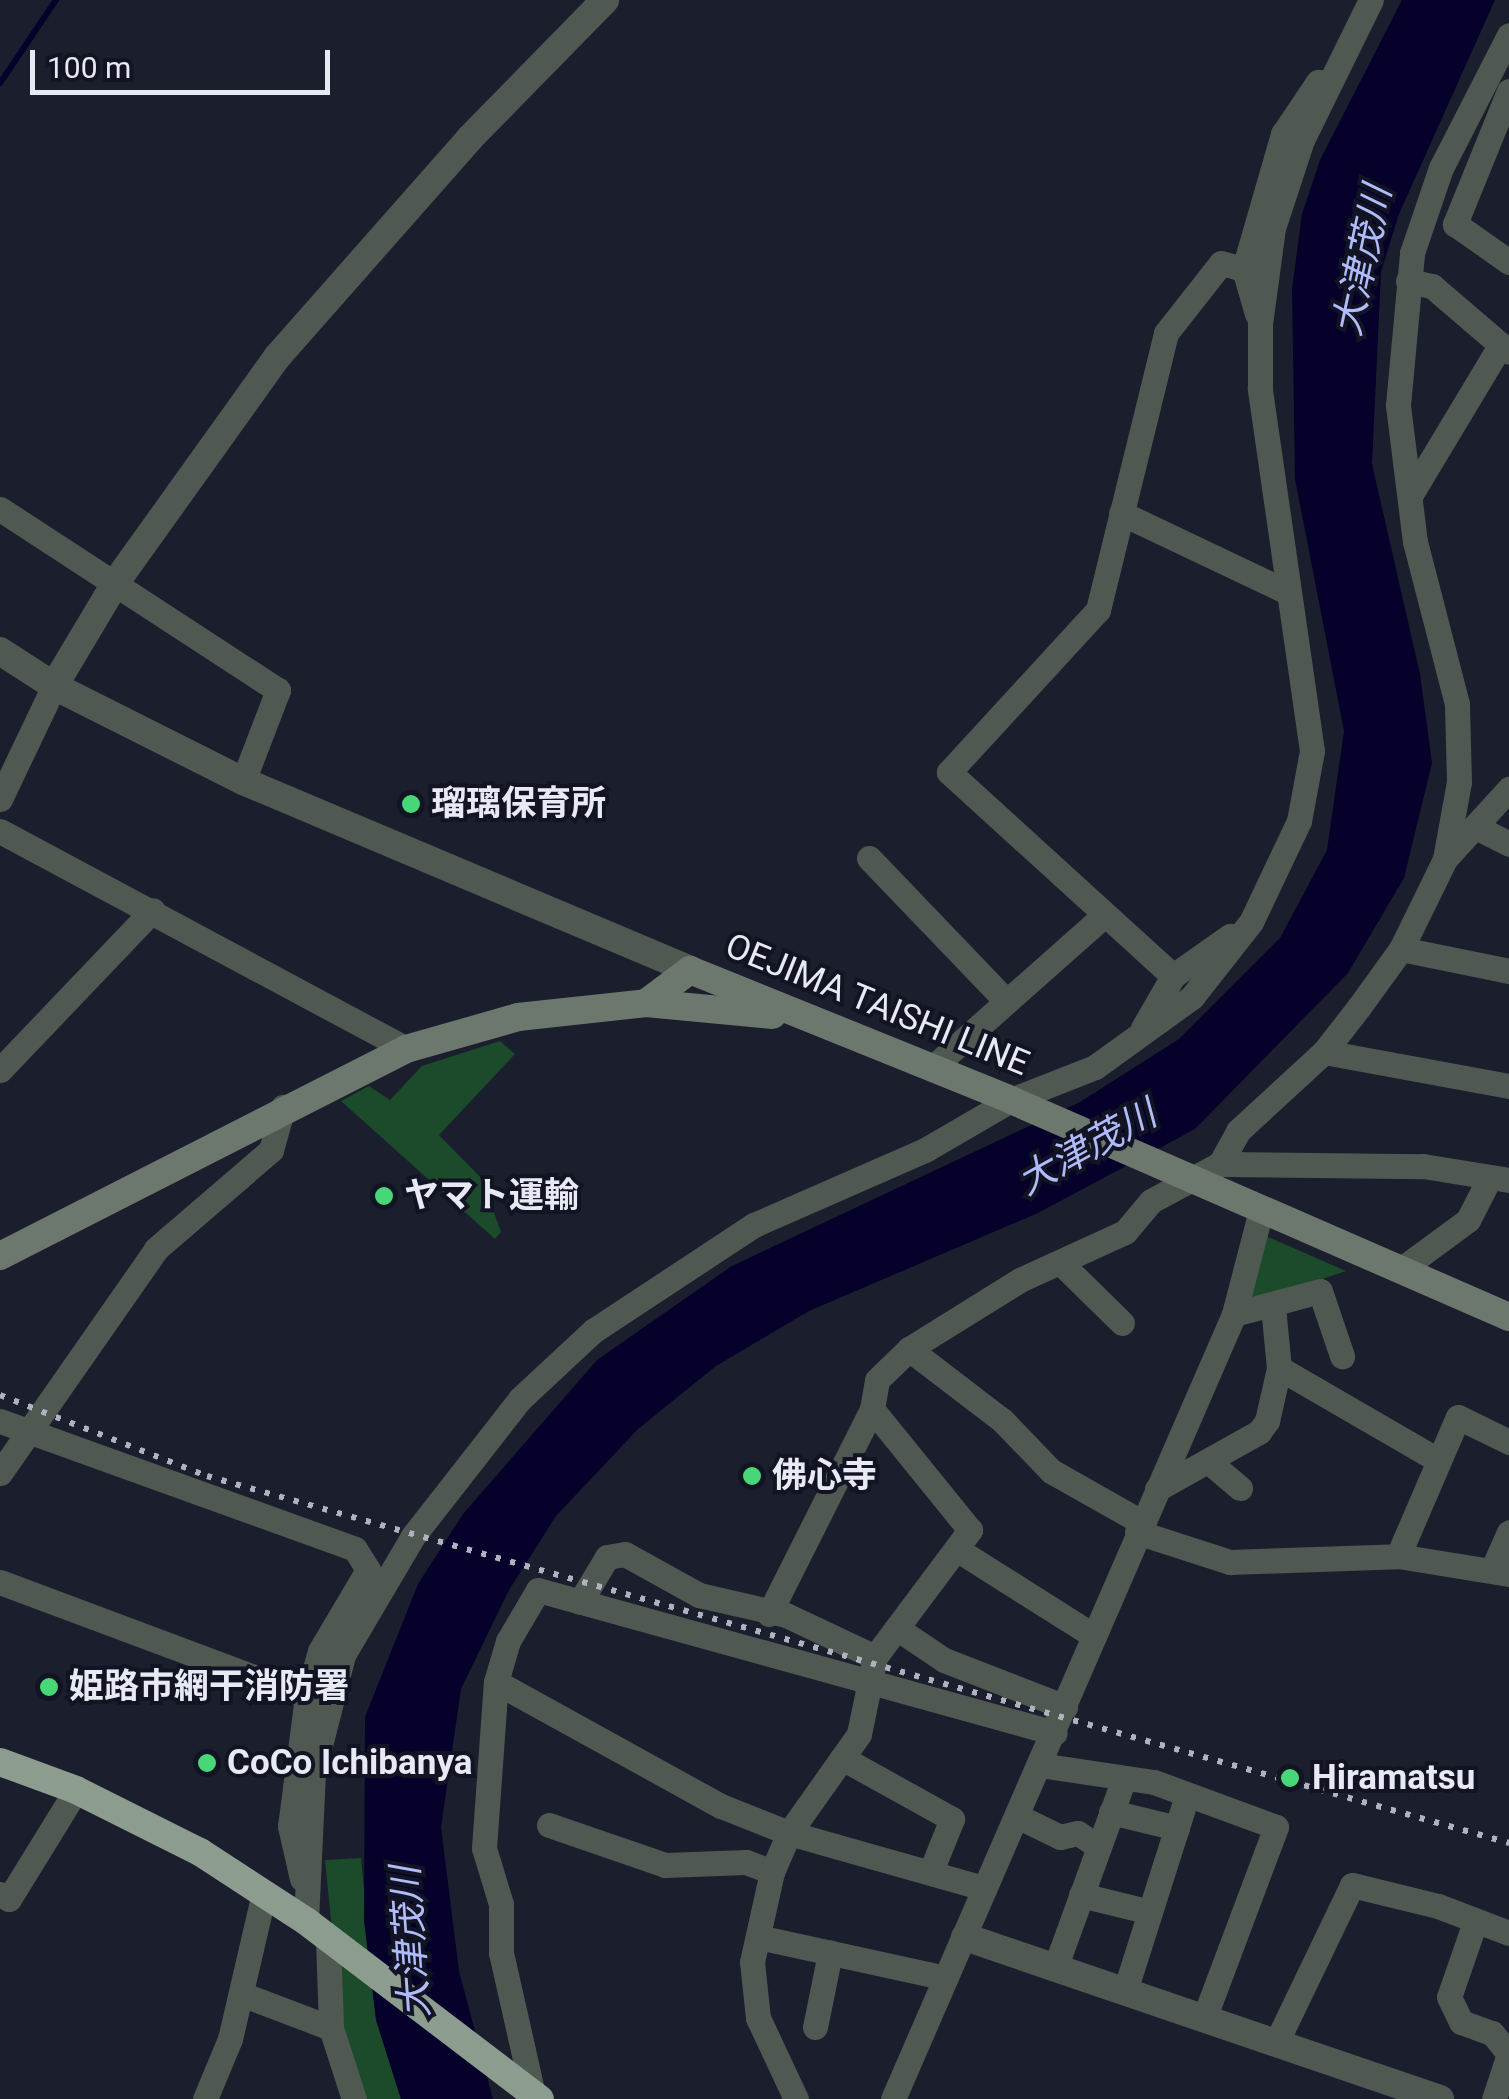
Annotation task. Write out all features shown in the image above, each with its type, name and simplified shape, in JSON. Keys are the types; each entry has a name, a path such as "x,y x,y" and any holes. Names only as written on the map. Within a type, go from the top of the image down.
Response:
{"highway":[{"path":"0,1762 76,1790 200,1852 306,1922 536,2098"}],"main road":[{"name":"OEJIMA TAISHI LINE","path":"0,1256 283,1107 406,1049 518,1017 646,1002 690,970 1019,1103 1509,1316"},
{"path":"646,1002 823,1025"}],"street":[{"path":"0,798 54,686 116,582 278,356 470,138 606,0"},
{"path":"306,1922 314,1773 344,1655 413,1536 520,1399 593,1331 738,1235 1094,1067 1137,1039 1192,997 1251,922 1300,821 1312,751 1260,388 1260,324 1273,228 1302,140 1371,0"},
{"path":"1220,1164 1238,1131 1324,1052 1401,949 1445,859 1459,782 1457,704 1415,542 1398,405 1408,280 1441,168 1509,35"},
{"path":"1260,324 1244,269 1283,134 1346,47"},
{"path":"1507,105 1455,224 1509,262"},
{"path":"1172,976 1102,917 949,772 1098,610 1166,333 1221,263 1244,269"},
{"path":"1408,280 1432,286 1505,349 1411,494"},
{"path":"0,509 278,690 243,781"},
{"path":"1121,513 1287,592"},
{"path":"0,651 54,686 243,781 690,970"},
{"path":"1445,859 1478,828 1509,789"},
{"path":"1478,828 1509,844"},
{"path":"0,831 406,1049"},
{"path":"869,858 1006,1000"},
{"path":"0,1070 153,910"},
{"path":"932,1068 1102,917"},
{"path":"1137,1039 1172,976 1251,922"},
{"path":"1401,949 1509,971"},
{"path":"1324,1052 1509,1086"},
{"path":"0,1473 156,1248 272,1150 283,1107"},
{"path":"769,1614 812,1518 872,1408 877,1380 909,1349 1020,1280 1125,1232 1151,1200 1182,1174 1220,1164 1423,1166 1499,1180 1468,1220 1400,1270"},
{"path":"900,2097 984,1888 1055,1733 1138,1528 1234,1314 1261,1210"},
{"path":"1062,1264 1122,1324"},
{"path":"1234,1314 1273,1307 1320,1291 1342,1356"},
{"path":"1157,1489 1259,1432 1278,1368 1273,1307"},
{"path":"909,1349 1002,1420 1051,1472 1138,1528 1230,1562 1398,1556 1501,1571 1509,1532"},
{"path":"1278,1368 1438,1460"},
{"path":"796,2099 758,2018 752,1962 772,1872 789,1833 859,1734 872,1669 917,1596 958,1550 970,1530 872,1408"},
{"path":"1398,1556 1458,1417 1509,1442"},
{"path":"0,1421 356,1548 368,1570 320,1651 307,1697 290,1826 294,1865 308,1889"},
{"path":"1208,1461 1240,1488"},
{"path":"958,1550 1094,1636"},
{"path":"580,1602 607,1558 625,1554 699,1595 786,1615 872,1669"},
{"path":"0,1582 307,1697"},
{"path":"536,2098 501,1952 501,1904 484,1848 496,1682 508,1641 538,1590 872,1669 1055,1733"},
{"path":"898,1629 944,1660 1065,1707"},
{"path":"496,1682 721,1806 789,1833 984,1888"},
{"path":"842,1758 952,1819 931,1871"},
{"path":"1040,1765 1123,1781 1154,1782 1276,1827 1204,2019"},
{"path":"1055,1968 1123,1781"},
{"path":"0,1894 9,1899 76,1790"},
{"path":"1112,1812 1180,1817 1125,1991"},
{"path":"1017,1816 1060,1838 1078,1834 1099,1847"},
{"path":"549,1825 665,1865 746,1862 772,1872"},
{"path":"1276,2043 1352,1884 1438,1906 1509,1933"},
{"path":"213,2097 264,1893"},
{"path":"1081,1895 1150,1912"},
{"path":"1474,1922 1449,1998 1461,2022 1492,2033 1509,2054 1494,2099"},
{"path":"758,1937 946,1978"},
{"path":"964,1937 1440,2099"},
{"path":"328,1940 331,2028 354,2099"},
{"path":"815,2027 830,1953"},
{"path":"241,1994 331,2028"}],"green space":[{"path":"500,1041 515,1054 439,1135 482,1179 501,1232 495,1239 341,1101 369,1086 390,1100 422,1066"},
{"path":"1266,1236 1346,1271 1248,1304"},
{"path":"361,1858 376,2020 401,2099 365,2099 342,2030 325,1860"}],"water":[{"name":"大津茂川","path":"1402,0 1495,0 1399,214 1381,272 1372,464 1420,674 1432,763 1404,878 1348,973 1195,1129 1038,1213 809,1311 716,1366 638,1429 556,1516 509,1590 461,1689 441,1827 459,1971 493,2099 401,2099 376,2020 364,1921 365,1717 418,1584 463,1514 597,1360 732,1266 1080,1102 1179,1039 1280,938 1327,850 1344,731 1295,479 1292,289 1302,214 1320,160"}],"waterway":[{"path":"0,83 56,0"}],"railway":[{"path":"0,1395 207,1476 1509,1843"}],"place":[{"name":"瑠璃保育所","path":"411,804"},
{"name":"ヤマト運輸","path":"384,1196"},
{"name":"佛心寺","path":"752,1476"},
{"name":"姫路市網干消防署","path":"49,1687"},
{"name":"CoCo Ichibanya","path":"207,1763"},
{"name":"Hiramatsu","path":"1290,1778"}]}
